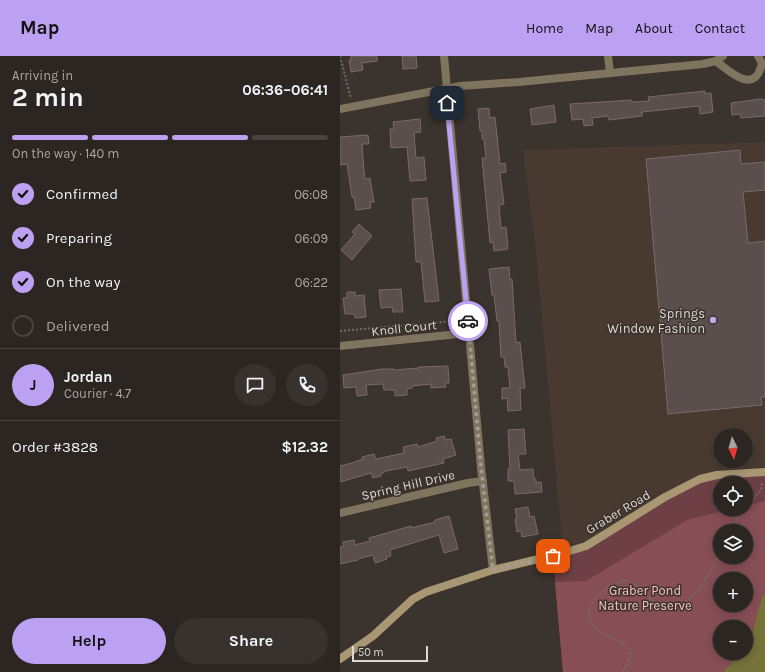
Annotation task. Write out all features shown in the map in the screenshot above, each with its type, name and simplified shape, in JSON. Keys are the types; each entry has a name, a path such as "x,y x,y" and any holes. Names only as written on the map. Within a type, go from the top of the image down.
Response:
{"street":[{"path":"444,56 483,481 493,570"},
{"path":"608,56 610,73"},
{"path":"340,109 446,88 703,64 716,61 723,56"},
{"path":"716,61 737,78 745,80 756,77 760,72 762,63 758,56"},
{"name":"Knoll Court","path":"340,346 469,333"},
{"name":"Graber Road","path":"340,659 373,636 413,599 426,592 493,570 586,546 665,497 700,479 717,475 763,472"},
{"name":"Spring Hill Drive","path":"340,514 483,481"}],"path":[{"path":"340,56 349,94 354,106"},
{"path":"340,331 453,321"},
{"path":"753,500 761,490 763,472"},
{"path":"733,524 739,516"},
{"path":"622,672 629,663 631,655 630,652 624,644 594,627 589,619 591,609 599,595 610,585 625,580 637,585 648,596 661,605 671,607 683,604 692,597 706,580 714,564"}],"shaded area":[{"path":"765,142 765,472 713,476 586,546 563,553 536,252 523,150"},
{"path":"765,593 765,672 723,672 734,660 753,660 753,630 761,600"}],"green space":[{"name":"Graber Pond Nature Preserve","path":"765,472 765,672 563,672 553,556 585,546 700,479 713,478 713,516 753,516 753,476 728,476"},
{"name":"Graber Pond Nature Preserve","path":"765,501 765,593 761,600 753,630 753,620 713,620 713,660 734,660 723,672 563,672 555,582 586,581 687,520 713,514 713,516 753,516 753,504"}],"building":[{"path":"351,56 377,56 377,61 362,63 363,70 351,72 349,60 351,60"},
{"path":"402,56 416,56 417,68 403,69"},
{"path":"705,91 705,94 711,93 713,112 700,114 699,106 642,112 642,116 609,120 608,116 592,118 593,125 584,126 583,119 572,120 570,104 631,100 632,102 649,101 648,97"},
{"path":"760,99 765,100 765,116 741,118 740,114 732,115 731,103"},
{"path":"554,105 556,122 532,125 530,109"},
{"path":"489,108 490,118 495,117 500,164 505,163 506,172 500,173 504,204 499,205 501,228 506,227 508,249 494,251 493,242 490,243 482,158 486,158 484,139 482,139 482,131 480,131 478,109"},
{"path":"420,119 421,132 414,133 416,158 424,157 426,180 410,181 407,147 391,148 390,129 394,129 393,122"},
{"path":"368,135 369,144 362,144 364,171 365,179 370,178 374,202 370,202 371,208 356,210 354,197 352,197 347,164 340,165 340,137"},
{"name":"Springs Window Fashion","path":"740,150 741,164 765,162 765,190 743,192 748,243 765,241 765,397 761,397 762,405 668,414 646,159"},
{"path":"427,198 439,301 425,302 421,262 416,262 412,199"},
{"path":"359,224 372,236 352,260 341,250 355,234 352,232"},
{"path":"509,267 510,280 512,279 516,343 520,342 525,388 520,388 521,410 508,411 507,398 502,399 502,388 510,388 508,367 505,367 504,357 501,357 499,321 497,321 494,295 492,295 489,269"},
{"path":"401,289 403,312 393,312 392,307 381,308 379,290"},
{"path":"347,292 355,292 355,296 364,295 366,317 355,318 354,314 345,314 343,298 347,298"},
{"path":"448,366 449,383 445,383 446,387 431,388 431,384 412,386 412,388 407,389 407,395 395,396 395,390 384,390 383,384 366,385 367,395 357,396 356,387 344,388 343,375 382,369 394,370"},
{"path":"524,429 526,454 518,454 520,470 533,469 536,483 541,482 542,492 515,494 514,481 508,481 508,469 510,469 508,430"},
{"path":"444,436 445,440 451,439 456,455 443,459 444,463 408,471 407,467 386,471 381,474 381,476 373,478 371,473 340,482 340,466 374,454 376,459 404,453 403,447 417,444 418,447 437,441 436,438"},
{"path":"528,507 530,517 534,516 538,534 522,537 521,531 517,532 515,509"},
{"path":"449,516 458,549 444,553 439,535 390,550 391,556 375,563 373,555 340,564 340,547 344,546 343,542 354,540 355,545 370,541 369,538 411,526 411,528 435,522 435,520"}],"way so far":[{"path":"468,321 481,467 493,570 553,556"}],"place":[{"name":"Springs Window Fashion","path":"713,320"}],"route":[{"path":"447,103 463,250 468,321"}]}
